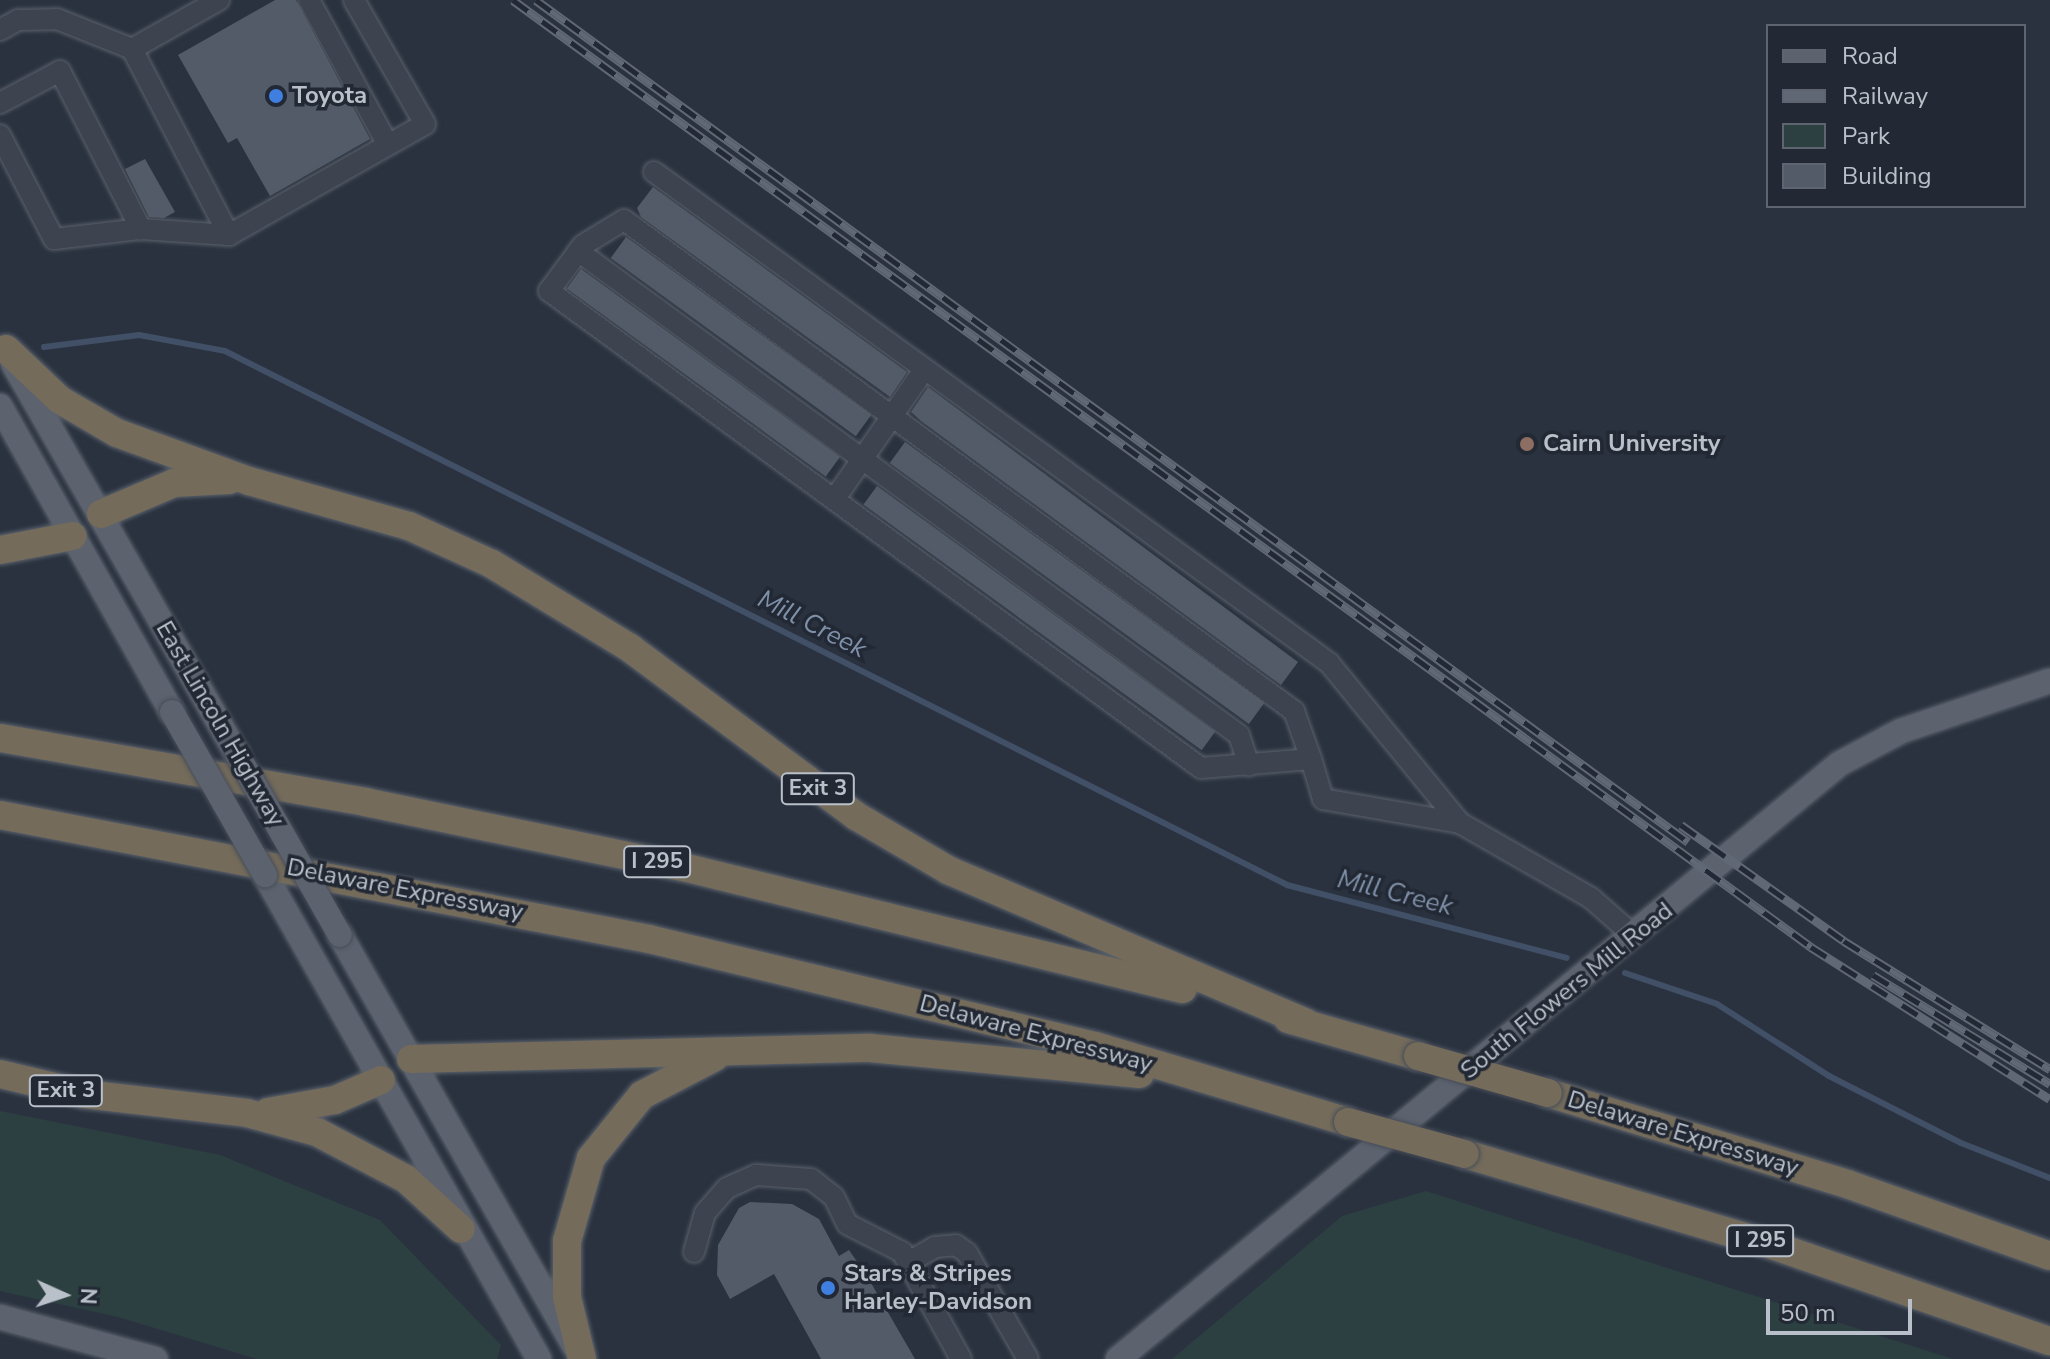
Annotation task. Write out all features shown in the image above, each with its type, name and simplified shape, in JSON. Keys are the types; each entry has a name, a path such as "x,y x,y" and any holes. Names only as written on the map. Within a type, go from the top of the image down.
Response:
{"highway":[{"path":"3,345 87,418 249,481"},
{"path":"101,514 174,483 249,481"},
{"name":"Exit 3","path":"249,481 409,526 492,564 630,648 856,816 948,870 1306,1023"},
{"path":"0,550 73,536"},
{"name":"Delaware Expressway","path":"0,738 365,802 687,868 1306,1023 1847,1184 2050,1256"},
{"name":"Delaware Expressway","path":"0,815 649,939 1095,1046 1208,1082 1742,1236 2050,1341"},
{"path":"581,1359 567,1297 567,1241 591,1158 642,1095 683,1069 743,1049"},
{"path":"411,1059 743,1049 926,1050 1208,1082"},
{"name":"Exit 3","path":"0,1074 84,1094 247,1113"},
{"path":"247,1113 314,1106 381,1080"},
{"path":"247,1113 317,1132 378,1161 461,1229"}],"main road":[{"name":"East Lincoln Highway","path":"3,345 581,1359"},
{"name":"East Lincoln Highway","path":"0,406 381,1080 461,1229 518,1329 539,1359"},
{"path":"73,536 101,514"},
{"name":"South Flowers Mill Road","path":"1118,1359 1634,936 1815,782 1871,744 2050,681"},
{"path":"381,1080 411,1059"},
{"path":"0,1317 155,1359"},
{"path":"518,1329 521,1359"}],"lane":[{"path":"132,49 219,0"},
{"path":"309,0 388,145"},
{"path":"0,135 54,239 141,229 229,235 425,124 354,0"},
{"path":"0,30 18,20 57,19 132,49 229,235"},
{"path":"0,103 60,71 141,229"},
{"path":"654,172 1329,663 1460,823"},
{"path":"1311,759 1201,768 836,497 549,291 578,251 624,220 1294,711 1311,759 1323,799 1460,823 1591,898 1634,936"},
{"path":"578,251 1239,735 1249,765"},
{"path":"836,497 924,370"},
{"path":"694,1252 705,1213 727,1188 756,1175 791,1173 825,1186 847,1224 909,1262 961,1359"},
{"path":"909,1262 935,1247 956,1245 967,1253 1028,1359"}],"green space":[{"path":"0,1111 220,1155 380,1220 501,1345 497,1359 257,1359 118,1317 0,1291"},
{"path":"1426,1191 1953,1359 1172,1359 1342,1216"}],"building":[{"name":"Toyota","path":"275,0 296,0 370,139 270,196 237,138 228,143 178,55"},
{"path":"145,159 175,212 164,218 149,217 125,169"},
{"path":"653,187 907,372 890,397 641,217 637,208"},
{"path":"626,237 871,415 856,436 611,258"},
{"path":"581,269 840,457 826,477 567,288"},
{"path":"928,387 1298,662 1281,685 921,421 911,412"},
{"path":"905,442 1264,703 1249,724 890,463"},
{"path":"877,486 1215,732 1202,750 863,505"},
{"name":"Stars & Stripes Harley-Davidson","path":"750,1202 792,1204 819,1219 839,1256 849,1250 867,1276 915,1359 821,1359 774,1274 730,1299 717,1275 718,1245 739,1208"}],"waterway":[{"name":"Mill Creek","path":"44,347 139,335 225,351 1287,885 1567,958"},
{"name":"Mill Creek","path":"1625,973 1717,1004 1829,1076 1961,1143 2050,1178"}],"railway":[{"path":"513,0 1811,947 2050,1099"},
{"path":"536,0 1688,842"},
{"path":"1681,825 1844,941 2050,1069"},
{"path":"1873,975 2050,1084"}],"place":[{"name":"Toyota","path":"276,96"},
{"name":"Cairn University","path":"1527,444"},
{"name":"Stars & Stripes Harley-Davidson","path":"828,1288"}]}
